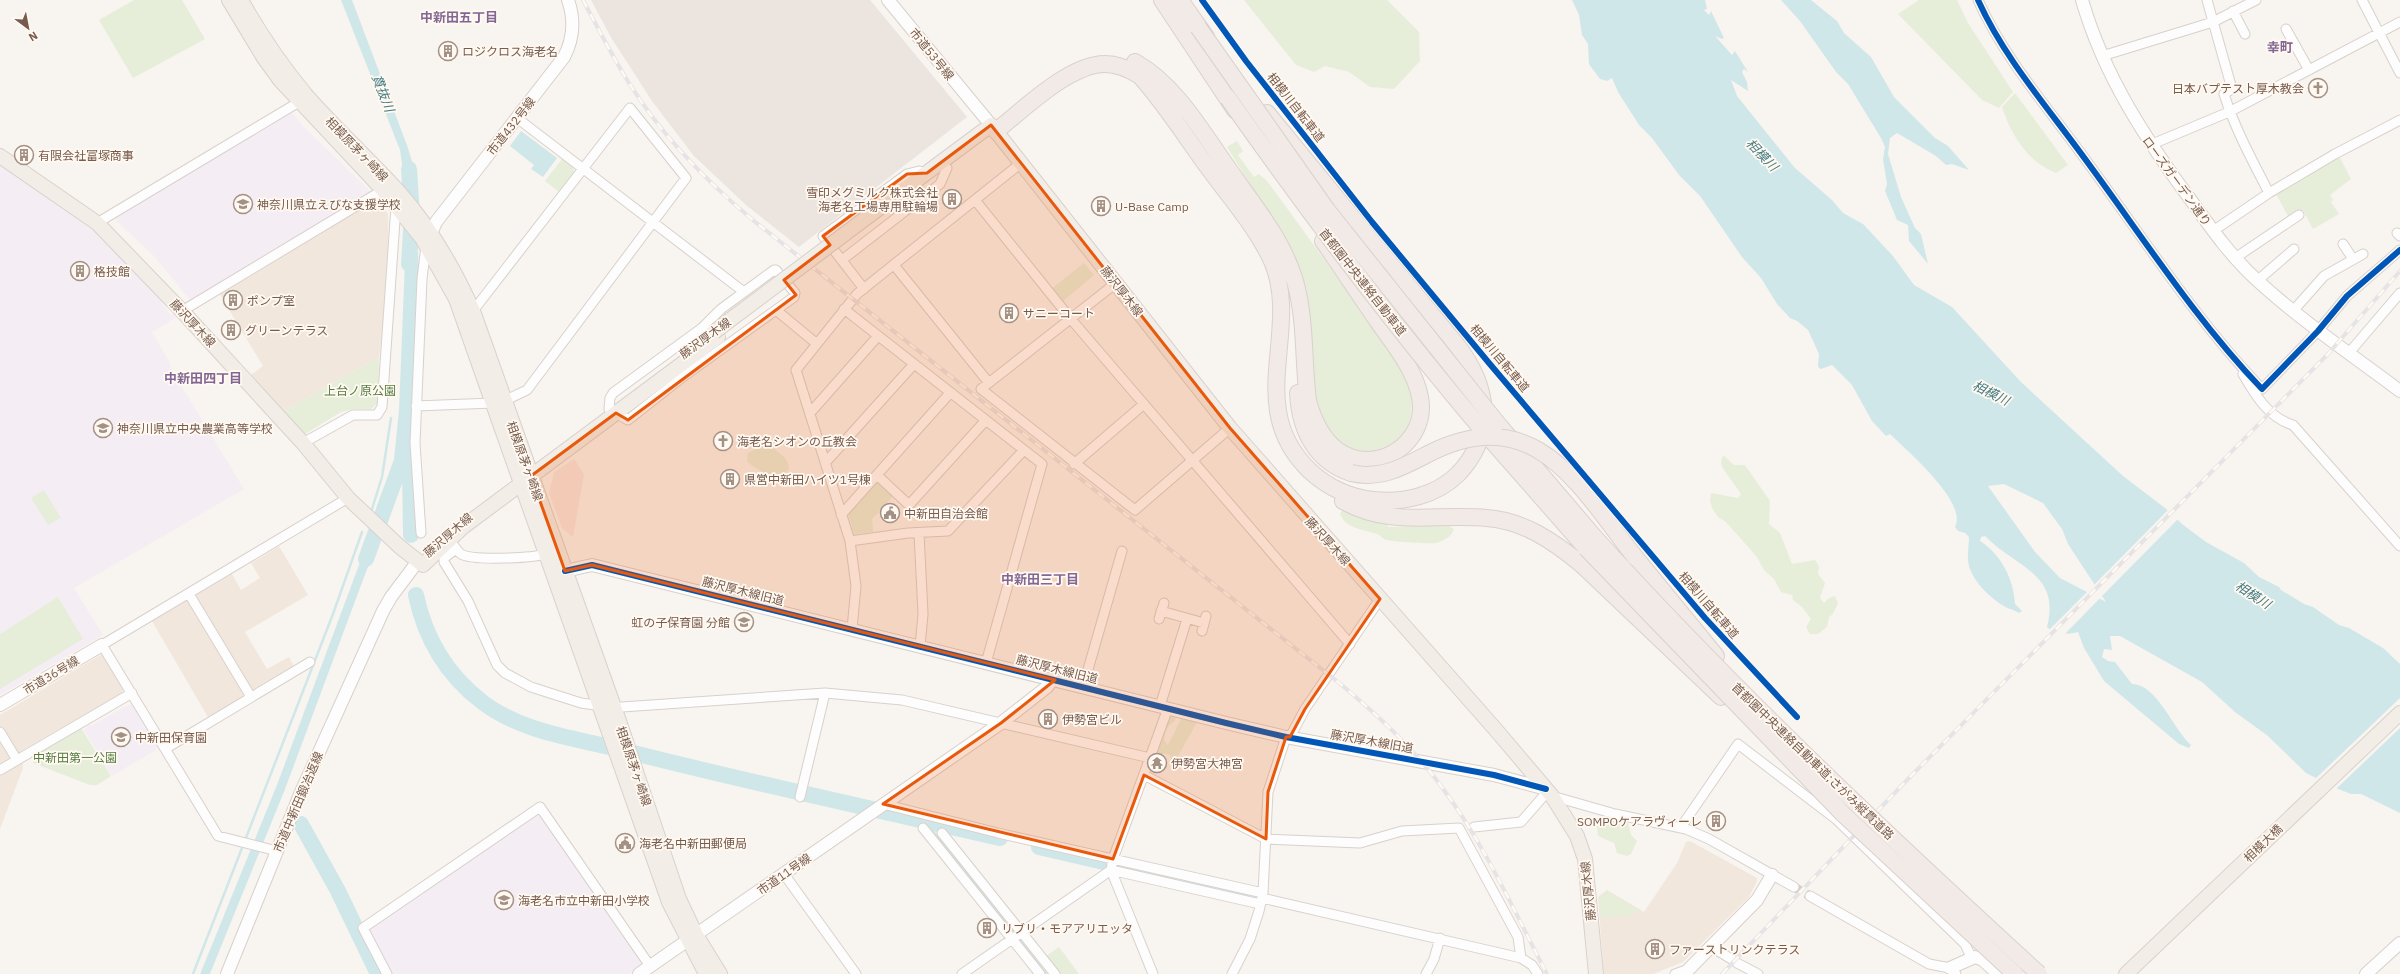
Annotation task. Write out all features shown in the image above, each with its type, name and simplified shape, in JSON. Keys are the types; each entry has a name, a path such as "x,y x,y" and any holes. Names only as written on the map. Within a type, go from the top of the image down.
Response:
{"highway":[{"name":"首都圏中央連絡自動車道","path":"1162,0 1228,98 1313,218 1382,308 1557,517 1591,543"},
{"name":"首都圏中央連絡自動車道","path":"1180,0 1262,120 1331,216 1591,543"},
{"path":"1198,27 1428,309 1470,364 1483,399 1481,433 1472,456 1460,471 1445,484 1421,496 1396,501 1370,500 1346,494 1329,486 1315,476 1296,454"},
{"path":"993,128 1038,87 1080,61 1095,56 1111,55 1130,59 1159,79 1182,104 1276,238 1294,280 1301,312 1308,401 1317,425 1336,450 1353,458 1362,460 1382,458 1392,455 1407,443 1418,426 1420,398 1415,379 1403,359 1253,140 1228,98"},
{"path":"993,128 1056,84 1087,68 1104,64 1116,65 1128,69 1140,76 1255,231 1272,262 1277,276 1280,304 1275,376 1277,405 1284,431 1296,454 1314,480 1335,497 1346,503 1381,516 1407,519 1471,517 1502,520 1531,530 1553,543 1581,564 1650,632 1782,754"},
{"path":"1301,312 1298,395 1303,424 1309,439 1320,455 1335,466 1351,473 1368,475 1387,473 1448,444 1476,437 1514,439 1547,454 1573,479 1709,648 1854,802"},
{"name":"首都圏中央連絡自動車道;さがみ縦貫道路","path":"1591,543 1782,754 1889,858 2014,974"},
{"name":"首都圏中央連絡自動車道;さがみ縦貫道路","path":"1591,543 1854,802 2039,974"}],"main road":[{"name":"相模原茅ヶ崎線","path":"229,0 264,58 299,102 383,190 399,201"},
{"name":"相模原茅ヶ崎線","path":"241,0 261,35 292,78 399,201 460,281 473,311 498,402"},
{"name":"藤沢厚木線","path":"993,128 1230,428 1548,792 1577,836 1585,859 1596,974"},
{"name":"藤沢厚木線","path":"420,563 449,532 885,209 947,168 993,128"},
{"name":"藤沢厚木線","path":"885,209 927,173 993,128"},
{"name":"藤沢厚木線","path":"0,156 97,223 182,311 303,443 348,498 420,563"},
{"name":"相模原茅ヶ崎線","path":"425,235 456,299 498,402 525,476 565,571 669,902 692,938 720,974"},
{"name":"相模原茅ヶ崎線","path":"525,476 545,554 607,707"},
{"name":"藤沢厚木線","path":"420,563 452,544 525,476"},
{"name":"相模大橋","path":"2126,974 2400,713"},
{"name":"相模原茅ヶ崎線","path":"692,938 706,974"}],"street":[{"name":"市道432号線","path":"425,235 517,118 569,48 574,29 568,0"},
{"name":"市道53号線","path":"888,0 993,128"},
{"path":"1978,0 1997,37 2181,292 2242,367 2262,389 2318,331 2347,296 2400,250"},
{"name":"ローズガーデン通り","path":"2082,0 2102,56 2124,101 2150,144 2213,231 2258,281 2293,311 2348,354 2400,391"},
{"path":"2207,0 2232,89 2224,94 2237,132 2269,193"},
{"path":"2102,56 2213,22 2256,0"},
{"path":"2362,0 2400,73"},
{"path":"2233,12 2245,34"},
{"path":"2150,144 2230,112 2400,22"},
{"path":"2286,29 2308,70"},
{"path":"97,223 299,102"},
{"path":"416,406 498,402 527,390 654,223 686,178 630,108 473,311"},
{"path":"517,118 744,292"},
{"path":"2213,231 2269,193 2335,154 2400,120"},
{"path":"852,629 856,586 850,541 796,370 844,309 864,289 1021,163"},
{"path":"842,260 940,184 947,168"},
{"path":"864,289 823,236 907,174 919,171 927,173"},
{"path":"182,311 383,190"},
{"path":"975,200 1070,318 1350,644"},
{"path":"303,443 353,415 377,414 382,408 399,201"},
{"path":"2236,258 2299,215"},
{"path":"421,533 417,487 416,406 425,235"},
{"path":"2345,244 2353,259"},
{"path":"2258,281 2294,249"},
{"path":"2293,311 2324,276 2363,254"},
{"path":"894,265 989,383"},
{"path":"776,270 795,293 794,297 684,376 628,420 613,411 610,398 613,393 702,328 721,309 744,292 776,270"},
{"path":"1116,283 981,389 1074,464 1135,510 1230,428"},
{"path":"2348,354 2400,293"},
{"path":"844,309 1042,464 986,663"},
{"path":"776,310 817,344"},
{"path":"810,413 878,336"},
{"path":"825,463 914,364"},
{"path":"2242,367 2242,373 2259,400 2286,423 2293,426 2400,546"},
{"path":"841,516 950,393"},
{"path":"1074,464 1144,404"},
{"path":"877,475 909,505 986,420"},
{"path":"850,541 948,531 1024,450"},
{"path":"277,851 218,836 102,645 348,498"},
{"path":"919,533 923,614 920,646"},
{"path":"545,554 527,558 473,557 462,555 452,544 444,558 444,562 468,601 497,666 505,673 531,687 581,703 607,707 825,693 902,700 1150,758"},
{"path":"1083,687 1122,551"},
{"name":"市道中新田鍛冶返線","path":"227,974 334,717 391,597 420,563"},
{"name":"藤沢厚木線旧道","path":"565,571 592,565 1288,737 1494,775 1548,792"},
{"path":"189,594 251,697"},
{"path":"1232,974 1250,939 1262,898 1268,792 1288,737 1305,709 1380,600"},
{"path":"1161,611 1204,624"},
{"path":"962,974 1017,936 1112,864 1150,758 1187,619"},
{"name":"市道36号線","path":"0,705 102,645"},
{"path":"165,749 310,662"},
{"name":"市道11号線","path":"639,974 1001,723 1042,692 1053,679"},
{"path":"0,770 132,693"},
{"path":"801,793 825,693"},
{"path":"0,732 17,760"},
{"path":"1681,827 1738,744 1837,820 1965,944 1971,957"},
{"path":"1144,775 1266,839 1360,843 1402,831 1460,828 1518,937 1521,958"},
{"path":"1474,827 1521,822 1548,792 1622,816 1681,827 1709,839 1794,887"},
{"path":"387,974 362,928 540,807 650,966"},
{"path":"879,808 998,833 1112,864 1440,938 1521,958 1532,965 1538,974"},
{"path":"923,828 1017,936 1055,974"},
{"path":"942,833 1017,936 1040,974"},
{"path":"1112,864 1153,974"},
{"path":"784,874 856,974"},
{"path":"1675,974 1687,971 1757,900 1772,875"},
{"path":"1810,896 1930,964 1953,971 1971,957"},
{"path":"1426,974 1434,959 1440,938"},
{"path":"2366,974 2400,942"},
{"path":"1710,946 1735,962 1758,974"},
{"path":"1971,957 1983,960 1998,974"}],"highlighted area":[{"path":"991,125 1230,428 1380,599 1305,709 1290,737 1286,737 1268,792 1266,839 1144,775 1113,859 883,804 1001,723 1055,680 592,565 565,571 531,476 616,413 628,420 796,295 784,280 830,245 823,236 907,174 927,173"}],"shaded area":[{"path":"591,0 870,0 967,117 799,247 746,205 694,156 652,101 612,39"},
{"name":"神奈川県立えびな支援学校","path":"287,113 293,114 304,127 372,193 191,301 154,256 118,222 114,215"},
{"name":"神奈川県立中央農業高等学校","path":"0,165 67,210 100,236 163,301 162,304 171,315 174,314 177,317 152,332 170,363 170,367 244,489 74,588 103,635 0,695"},
{"path":"377,198 388,214 389,281 379,357 284,411 251,375 263,366 219,293"},
{"path":"574,459 584,474 573,537 562,528 549,493 554,472"},
{"path":"279,546 308,595 245,632 267,669 289,657 295,668 209,719 152,621 232,574 241,590 260,578 251,563"},
{"path":"102,654 123,685 122,693 21,751 23,768 0,829 0,715"},
{"name":"中新田保育園","path":"133,704 157,745 156,750 112,776 84,730 89,724 91,726 122,708"},
{"name":"海老名市立中新田小学校","path":"540,814 644,964 629,974 391,974 369,932 370,927 447,873 451,873 536,815"},
{"path":"1690,841 1757,878 1749,897 1683,962 1653,974 1604,974 1598,897 1607,890 1644,912 1677,863 1686,842"}],"green space":[{"path":"134,0 182,0 205,39 133,78 99,20"},
{"path":"1244,0 1387,0 1419,32 1420,61 1394,89 1370,87 1349,72 1325,66 1314,72 1296,65"},
{"path":"1919,0 1957,0 1968,23 2013,92 1999,108 1982,100 1898,14"},
{"path":"2015,93 2068,165 2056,173 2037,162 2029,155 2010,128 2002,107"},
{"path":"1237,141 1243,151 1238,155 1254,177 1259,174 1267,181 1332,270 1403,372 1410,392 1411,413 1407,427 1400,437 1390,445 1379,450 1367,452 1354,450 1342,445 1330,434 1317,413 1278,230 1227,147"},
{"path":"2339,156 2351,179 2330,195 2333,200 2331,202 2339,214 2313,229 2303,210 2288,216 2275,192"},
{"path":"562,159 573,167 574,173 559,192 545,181"},
{"path":"1084,263 1094,275 1062,302 1050,290"},
{"name":"上台ノ原公園","path":"379,357 378,403 371,409 353,409 341,412 305,434 284,411"},
{"path":"771,442 775,450 783,455 788,463 789,469 785,473 773,475 761,471 747,461 748,453"},
{"path":"1723,455 1734,465 1745,465 1770,501 1769,524 1780,533 1792,564 1815,560 1819,566 1818,574 1825,583 1820,598 1824,603 1829,598 1835,596 1838,603 1833,614 1829,617 1827,627 1818,634 1810,634 1806,627 1811,619 1802,607 1793,600 1792,595 1781,592 1774,579 1764,570 1757,557 1726,522 1718,517 1712,508 1710,500 1711,493 1738,498 1741,494 1722,467 1721,462"},
{"path":"878,481 894,495 872,519 873,532 854,534 848,514"},
{"path":"44,490 61,518 48,525 31,498"},
{"path":"1342,510 1357,517 1388,525 1388,527 1447,525 1454,529 1453,532 1444,540 1436,543 1388,540 1347,523 1340,514"},
{"path":"58,597 83,639 0,689 0,634"},
{"path":"1170,715 1174,716 1176,720 1169,726 1165,733 1164,740 1168,745 1181,719 1197,722 1178,756 1176,755 1171,760 1170,755 1164,753 1162,755 1164,763 1154,758"},
{"name":"中新田第一公園","path":"81,728 111,776 97,785 90,785 33,763 33,757"},
{"path":"1610,817 1623,819 1628,823 1631,835 1637,841 1631,854 1627,856 1617,853 1614,843 1598,836 1597,827 1591,823 1592,819 1602,823"},
{"path":"1607,891 1639,910 1630,916 1601,918 1599,898"},
{"path":"1059,947 1079,974 1059,974 1045,957"}],"water":[{"name":"貫抜川","path":"341,0 352,0 408,148 415,172 418,199 405,184 400,150"},
{"name":"相模川","path":"1572,0 1705,0 1707,9 1704,10 1709,15 1711,11 1724,38 1722,39 1715,36 1732,55 1735,51 1748,72 1744,69 1742,72 1747,82 1748,91 1731,80 1737,96 1795,168 1832,200 1843,213 1863,224 1893,256 1914,285 1952,307 2021,382 2123,476 2165,508 2182,524 2206,542 2244,563 2259,577 2279,587 2281,590 2304,604 2313,607 2339,625 2349,628 2383,648 2400,664 2400,813 2361,794 2351,794 2306,773 2268,736 2235,712 2202,682 2120,636 2110,636 2112,650 2104,649 2102,657 2108,661 2115,662 2132,684 2141,686 2157,699 2184,738 2191,745 2189,748 2179,744 2104,681 2084,648 2078,632 2062,634 2054,632 2047,627 2050,609 2048,594 2042,583 2033,573 1997,547 1985,536 1981,537 1980,541 1994,553 2005,568 2012,586 2015,604 2022,611 2019,613 2004,606 1990,596 1979,584 1970,570 1968,562 1969,537 1965,533 1958,531 1955,527 1957,517 1953,504 1945,491 1909,452 1890,434 1886,436 1872,421 1852,385 1832,365 1821,369 1818,367 1819,354 1808,330 1797,321 1790,318 1777,304 1761,278 1742,257 1700,196 1679,175 1652,138 1639,125 1618,92 1612,78 1607,81 1600,79 1589,64 1588,44 1582,35 1579,15","holes":["2004,484 2043,503 2062,529 2068,544 2106,602 2060,578 2035,552 1988,486"]},
{"path":"1781,0 1811,0 1837,21 1844,33 1871,57 1894,97 1935,138 1948,146 1969,170 1952,164 1946,165 1936,156 1897,133 1890,138 1888,154 1901,197 1915,228 1921,234 1928,264 1909,241 1908,225 1897,220 1885,191 1887,184 1883,159 1885,147 1881,138 1848,84 1836,72 1800,21"},
{"path":"521,131 557,158 543,177 531,169 534,165 510,146"},
{"path":"406,236 418,253 419,273 412,467 393,469 399,410"}],"pier":[{"path":"2169,509 2179,518 2101,597 2094,585"},
{"path":"2088,591 2101,597 2063,636 2048,631"},
{"path":"2400,698 2400,728 2335,790 2315,779"}],"waterway":[{"path":"409,169 412,215 409,264"},
{"path":"372,509 382,477 391,418"},
{"path":"408,447 410,468 411,535"},
{"path":"366,559 400,466 408,451"},
{"path":"193,974 333,614 362,532"},
{"path":"205,974 281,787 366,559"},
{"path":"416,595 420,611 431,640 438,654 457,679 468,690 496,712 513,720 548,733 1000,838"},
{"path":"924,820 1015,934"},
{"path":"301,824 338,891 378,974"},
{"path":"1039,847 1254,897"},
{"path":"1018,938 1046,974"}],"tunnel":[{"path":"1794,887 1810,896"}],"railway":[{"path":"583,0 605,42 642,103 686,157 736,206 1338,682 1366,706 1418,757 1457,808 1485,854 1547,974"},
{"path":"1722,974 1908,779 2328,354 2400,271"}],"cycle path":[{"name":"相模川自転車道","path":"1202,0 1246,61 1372,222 1489,363 1705,618 1797,717"},
{"path":"1978,0 2001,43 2015,64 2171,279 2238,363 2262,389 2318,331 2347,296 2400,250"},
{"path":"565,571 592,565 1226,723 1286,737 1494,775 1546,789"}],"place":[{"name":"ロジクロス海老名","path":"448,51"},
{"name":"日本バプテスト厚木教会","path":"2318,88"},
{"name":"有限会社富塚商事","path":"24,155"},
{"name":"雪印メグミルク株式会社 海老名工場専用駐輪場","path":"952,199"},
{"name":"神奈川県立えびな支援学校","path":"243,204"},
{"name":"U-Base Camp","path":"1101,206"},
{"name":"格技館","path":"80,271"},
{"name":"ポンプ室","path":"233,300"},
{"name":"サニーコート","path":"1009,313"},
{"name":"グリーンテラス","path":"231,330"},
{"name":"神奈川県立中央農業高等学校","path":"103,428"},
{"name":"海老名シオンの丘教会","path":"723,441"},
{"name":"県営中新田ハイツ1号棟","path":"730,479"},
{"name":"中新田自治会館","path":"890,513"},
{"name":"虹の子保育園 分館","path":"744,622"},
{"name":"伊勢宮ビル","path":"1048,719"},
{"name":"中新田保育園","path":"121,737"},
{"name":"伊勢宮大神宮","path":"1157,763"},
{"name":"SOMPOケアラヴィーレ","path":"1716,821"},
{"name":"海老名中新田郵便局","path":"625,843"},
{"name":"海老名市立中新田小学校","path":"504,900"},
{"name":"リブリ・モアアリエッタ","path":"987,928"},
{"name":"ファーストリンクテラス","path":"1655,949"}],"district":[{"name":"中新田五丁目","path":"459,17"},
{"name":"幸町","path":"2280,47"},
{"name":"中新田四丁目","path":"203,378"},
{"name":"中新田三丁目","path":"1040,579"}]}
